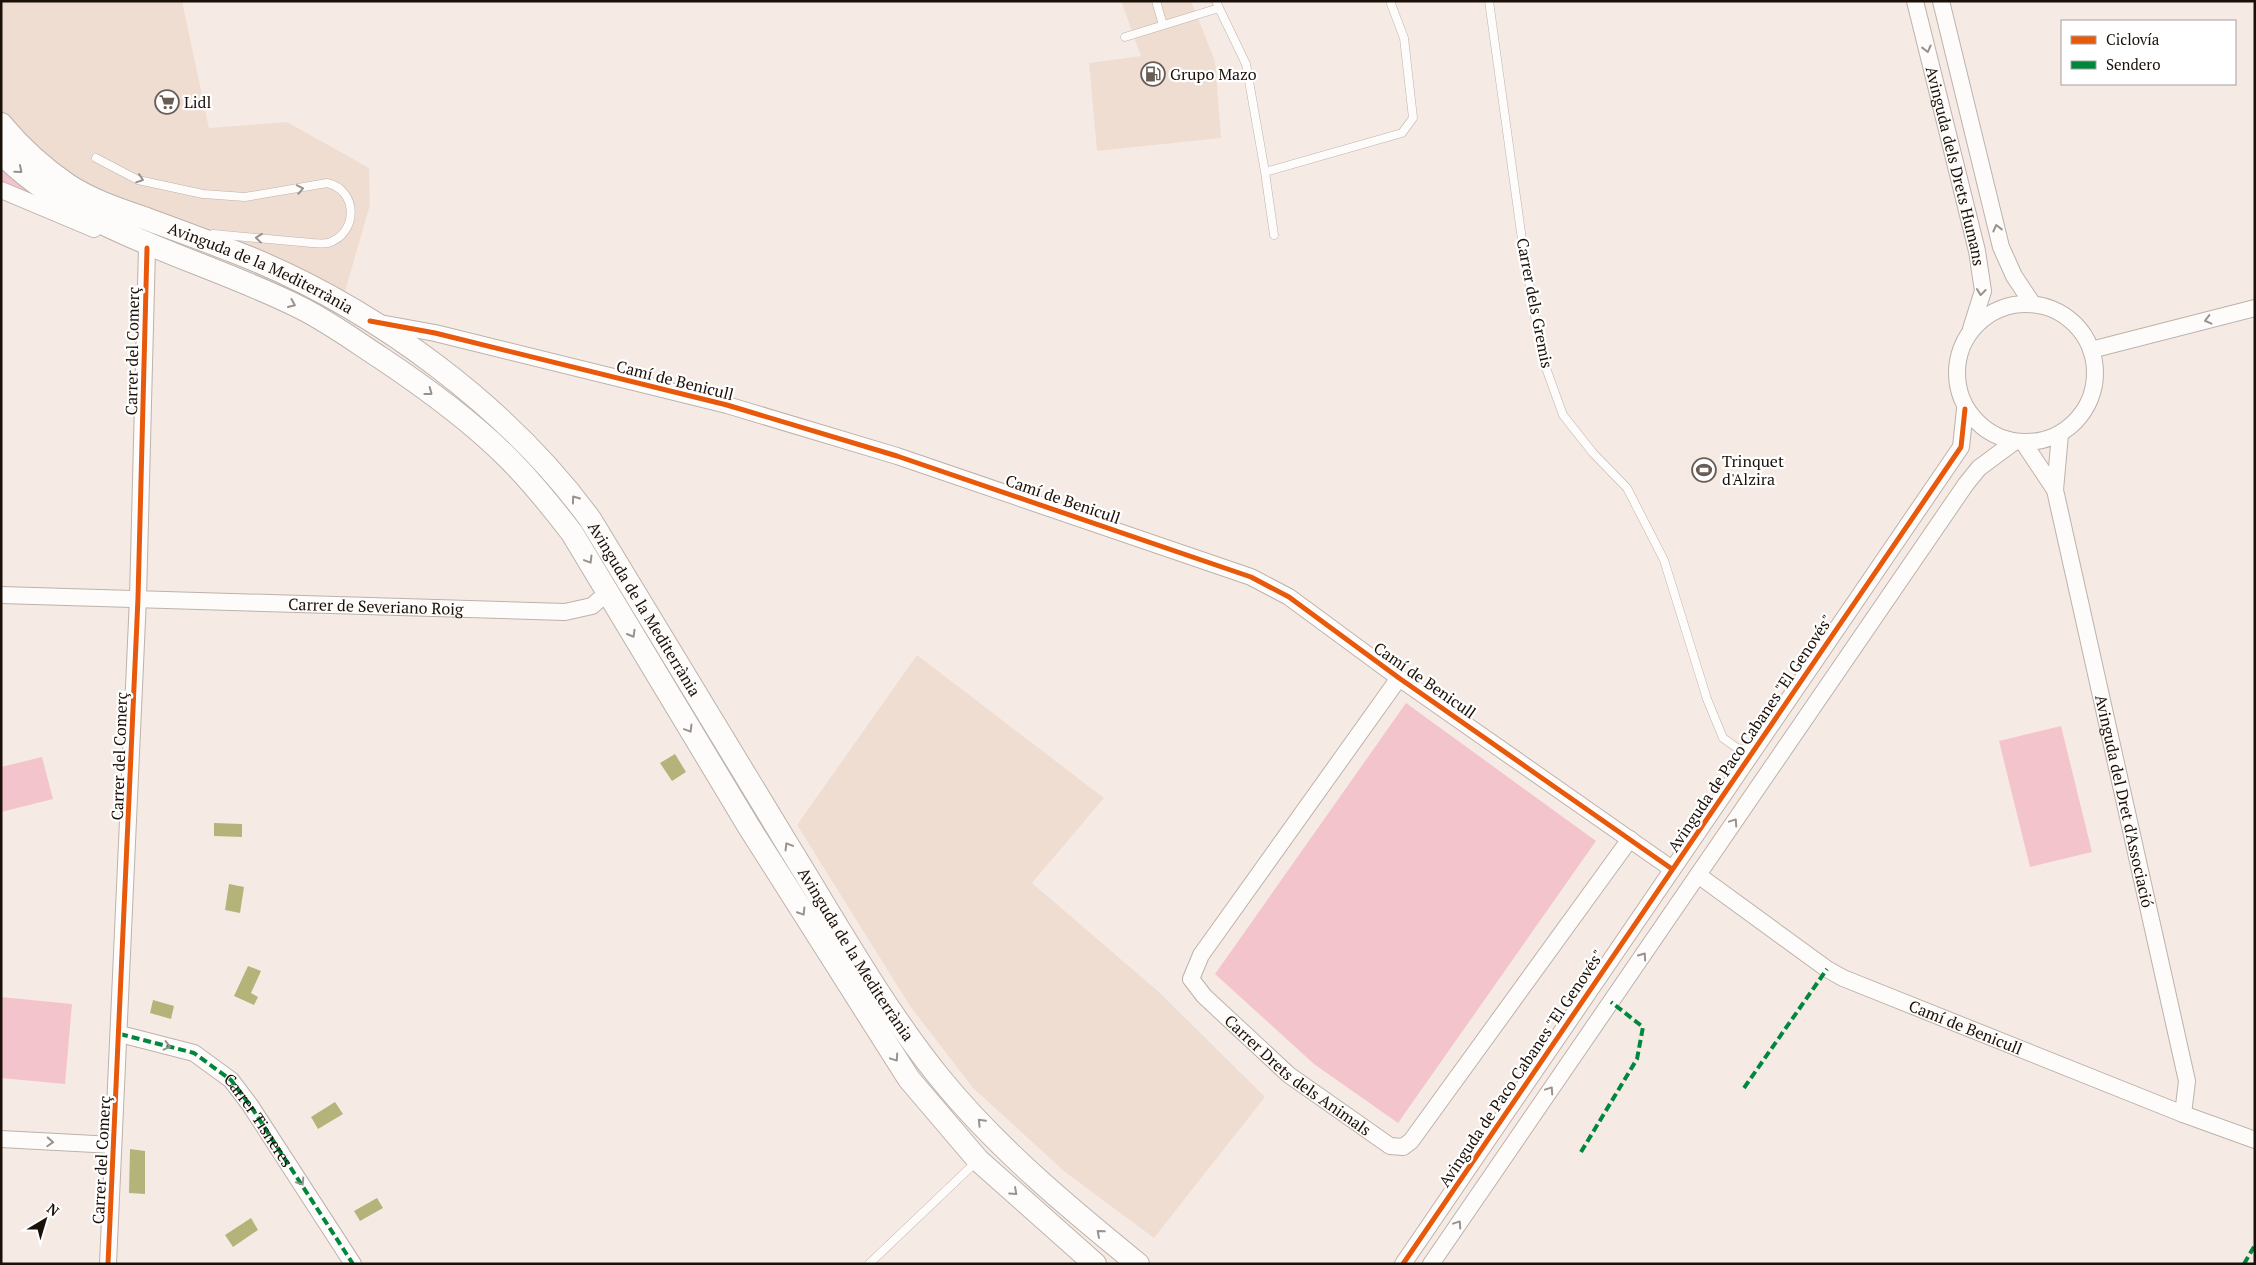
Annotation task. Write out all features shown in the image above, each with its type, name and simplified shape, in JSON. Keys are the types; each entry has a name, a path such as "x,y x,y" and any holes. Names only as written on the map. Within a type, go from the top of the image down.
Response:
{"main road":[{"name":"Avinguda de la Mediterrània","path":"1,124 16,142 69,186 101,202 251,258 304,283 370,321 426,359 487,407 520,436 571,493 590,519 816,892 927,1060 956,1096 1016,1158 1138,1264"},
{"name":"Avinguda de la Mediterrània","path":"1,153 15,167 59,200 96,221 301,308 342,332 417,382 463,417 508,458 540,492 572,533 739,811 888,1049 930,1105 978,1160 1095,1264"}],"street":[{"name":"Avinguda dels Drets Humans","path":"1915,1 1977,251 1983,292 1970,329"},
{"name":"Avinguda dels Drets Humans","path":"1941,1 2001,247 2014,276 2032,303"},
{"path":"1,190 147,248 198,265"},
{"name":"Carrer del Comerç","path":"108,1264 120,1034 138,598 147,248"},
{"path":"2032,303 2056,310 2074,323 2089,343 2094,358 2095,382 2089,402 2075,422 2060,434 2037,442 2019,442 1991,434 1965,409 1956,383 1957,358 1970,329 1990,312 2008,305 2032,303"},
{"path":"2091,350 2255,308"},
{"name":"Camí de Benicull","path":"370,321 435,333 727,406 897,456 1251,577 1290,597 1399,678 1672,869"},
{"name":"Avinguda de Paco Cabanes \"El Genovés\"","path":"1403,1264 1960,447 1965,409"},
{"name":"Avinguda del Dret d'Associació","path":"2060,434 2056,490 2187,1081 2182,1114"},
{"path":"1431,1264 1966,484 1979,468 2019,442"},
{"name":"Avinguda del Dret d'Associació","path":"2019,442 2056,490"},
{"name":"Carrer de Severiano Roig","path":"1,595 565,612 592,606 608,592"},
{"name":"Carrer Drets dels Animals","path":"1399,678 1201,955 1191,979 1204,996 1289,1075 1382,1141 1390,1146 1403,1146 1411,1141 1630,839"},
{"name":"Camí de Benicull","path":"1698,875 1827,969 1843,978 2182,1114 2255,1140"},
{"name":"Carrer Tisneres","path":"120,1034 194,1052 231,1080 250,1105 353,1264"},
{"path":"1,1139 114,1145"}],"lane":[{"path":"1156,1 1163,26"},
{"path":"1265,172 1402,133 1413,118 1404,38 1390,1"},
{"name":"Carrer dels Gremis","path":"1489,1 1523,247 1542,357 1563,415 1593,453 1627,488 1664,560 1707,699 1723,738 1737,748 1754,750"},
{"path":"1124,37 1163,26 1218,4 1246,64 1274,236"},
{"path":"96,158 138,180 204,194 254,196 327,183 337,186 344,191 350,202 349,224 342,235 328,243 312,244 212,234 188,234"},
{"path":"869,1264 978,1160"}],"shaded area":[{"path":"1,1 182,1 209,128 287,122 369,168 370,205 340,309 293,294 44,198 1,147"},
{"name":"Grupo Mazo","path":"1121,1 1191,1 1215,61 1221,138 1097,151 1089,63 1141,56"},
{"path":"1,164 33,192 31,194 1,182"},
{"path":"917,655 1104,798 1032,883 1159,992 1265,1097 1154,1238 1065,1172 973,1088 910,1006 797,825"},
{"path":"1406,703 1596,841 1398,1123 1314,1064 1215,974"},
{"path":"2061,726 2092,852 2030,867 1999,741"},
{"path":"675,754 686,772 672,781 660,763"},
{"path":"42,757 53,799 1,812 1,767"},
{"path":"214,823 242,824 242,837 214,836"},
{"path":"229,884 244,887 240,913 225,910"},
{"path":"248,966 261,971 251,993 258,997 254,1005 234,996"},
{"path":"1,997 72,1004 65,1084 1,1078"},
{"path":"153,1000 174,1006 171,1019 150,1013"},
{"path":"335,1102 343,1114 318,1129 311,1117"},
{"path":"130,1149 145,1151 145,1194 129,1193"},
{"path":"377,1198 383,1208 360,1221 354,1211"},
{"path":"251,1218 258,1230 233,1247 225,1235"}],"marked path":[{"path":"1744,1088 1827,969"},
{"path":"1581,1152 1637,1059 1643,1027 1611,1002"},
{"path":"120,1034 194,1053 231,1080 250,1105 353,1264"},
{"path":"2244,1264 2255,1245"}],"cycle path":[{"path":"108,1264 138,598 147,248"},
{"path":"370,321 435,333 727,405 897,456 1251,577 1289,597 1399,678 1672,869"},
{"path":"1403,1264 1961,447 1965,409"}],"place":[{"name":"Grupo Mazo","path":"1153,74"},
{"name":"Lidl","path":"167,102"},
{"name":"Trinquet d'Alzira","path":"1704,470"}]}
